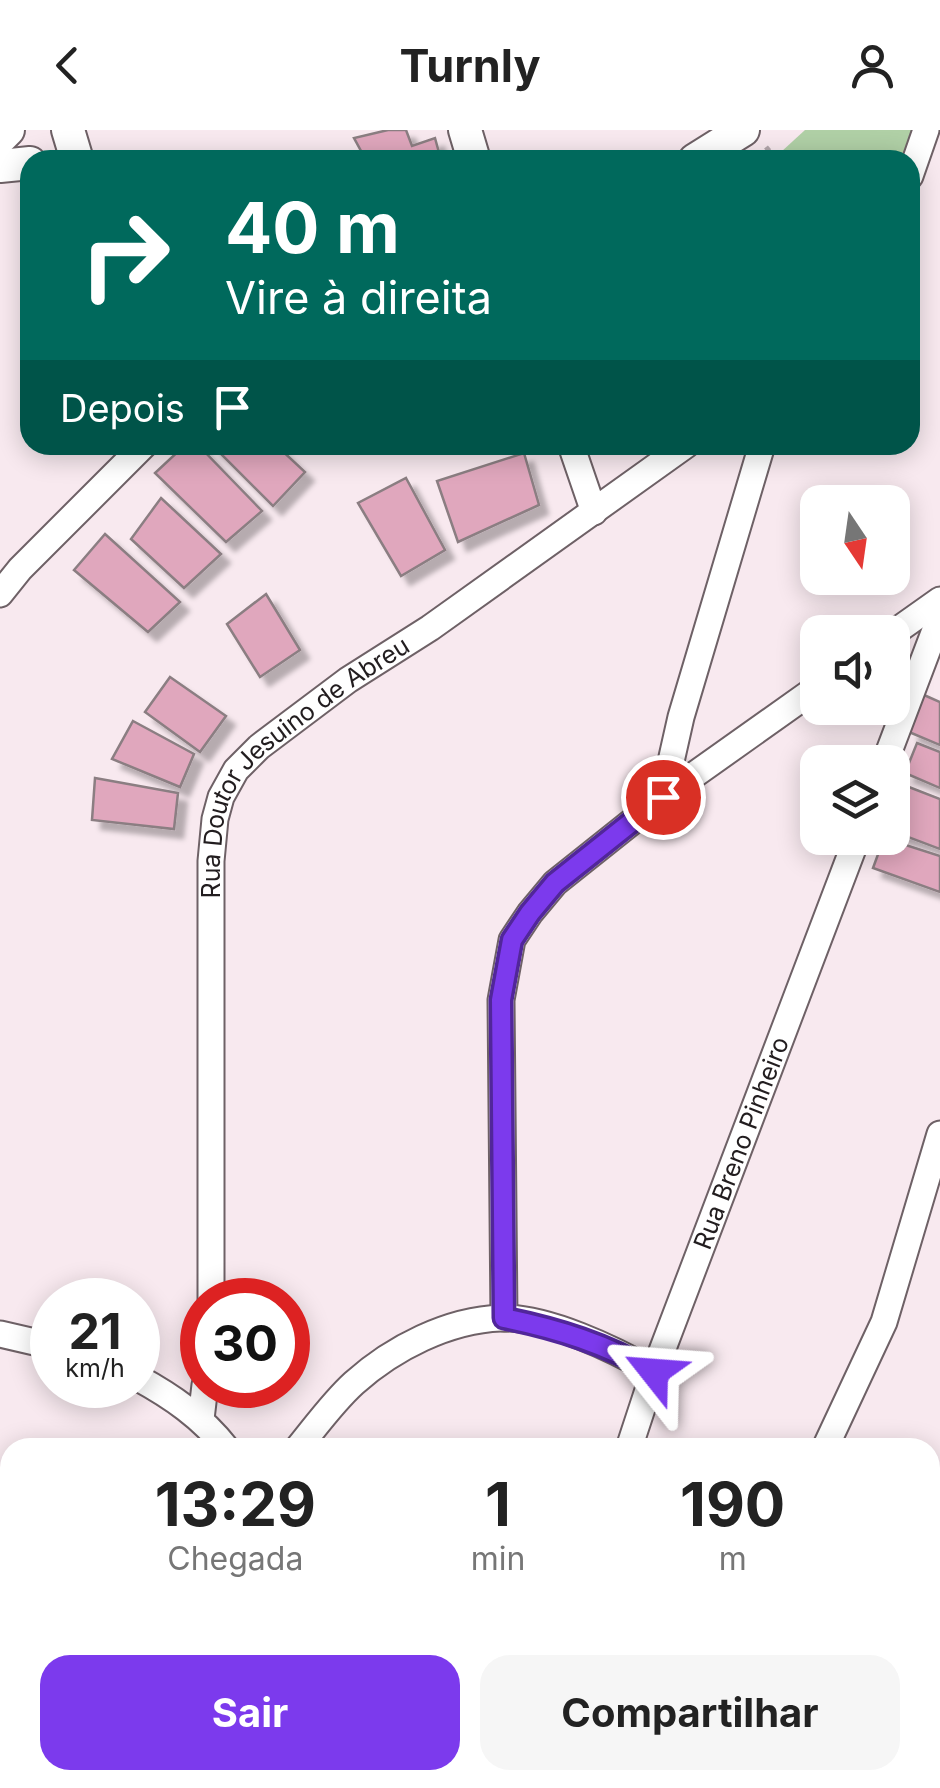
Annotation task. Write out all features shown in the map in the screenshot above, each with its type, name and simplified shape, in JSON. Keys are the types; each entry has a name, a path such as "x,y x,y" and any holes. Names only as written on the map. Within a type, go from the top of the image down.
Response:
{"main road":[{"path":"0,138 8,130"},
{"path":"711,150 743,130"}],"street":[{"path":"0,594 132,455"},
{"path":"574,455 594,512"},
{"name":"Rua Doutor Jesuino de Abreu","path":"211,1278 211,860 215,819 236,770 259,747 348,680 430,628 672,455"},
{"path":"663,797 682,717 759,455"},
{"path":"910,621 940,600"},
{"path":"891,745 940,616"},
{"path":"504,1318 501,1000 512,940 555,883 663,797 800,700"},
{"name":"Rua Breno Pinheiro","path":"632,1438 851,855"},
{"path":"830,1438 884,1322 940,1134"},
{"path":"306,1438 352,1384 391,1355 433,1334 473,1322 504,1318 556,1329 654,1372"},
{"path":"0,1334 30,1341"},
{"path":"160,1390 200,1419 217,1438"},
{"path":"200,1419 202,1408"}],"green space":[{"path":"805,130 918,130 911,150 783,150"}],"building":[{"path":"406,130 412,146 435,138 438,150 361,150 354,138"},
{"path":"174,455 208,455 262,511 226,542 155,473"},
{"path":"222,455 287,455 305,472 273,506"},
{"path":"525,455 539,505 458,542 437,481"},
{"path":"406,478 445,550 401,576 358,503"},
{"path":"161,498 221,554 184,588 131,539"},
{"path":"105,534 180,602 148,632 74,570"},
{"path":"266,594 300,650 260,677 227,624"},
{"path":"170,677 226,716 200,752 145,712"},
{"path":"924,695 940,702 940,745 909,732"},
{"path":"133,721 194,754 180,787 112,759"},
{"path":"917,743 940,752 940,788 910,775 910,760"},
{"path":"95,778 178,793 174,829 92,820"},
{"path":"910,787 940,799 940,849 910,838"},
{"path":"910,846 940,856 940,892 873,868 878,855 910,855"}],"route":[{"path":"654,1372 588,1340 504,1318 501,1000 512,940 530,913 555,883 663,797"}]}
